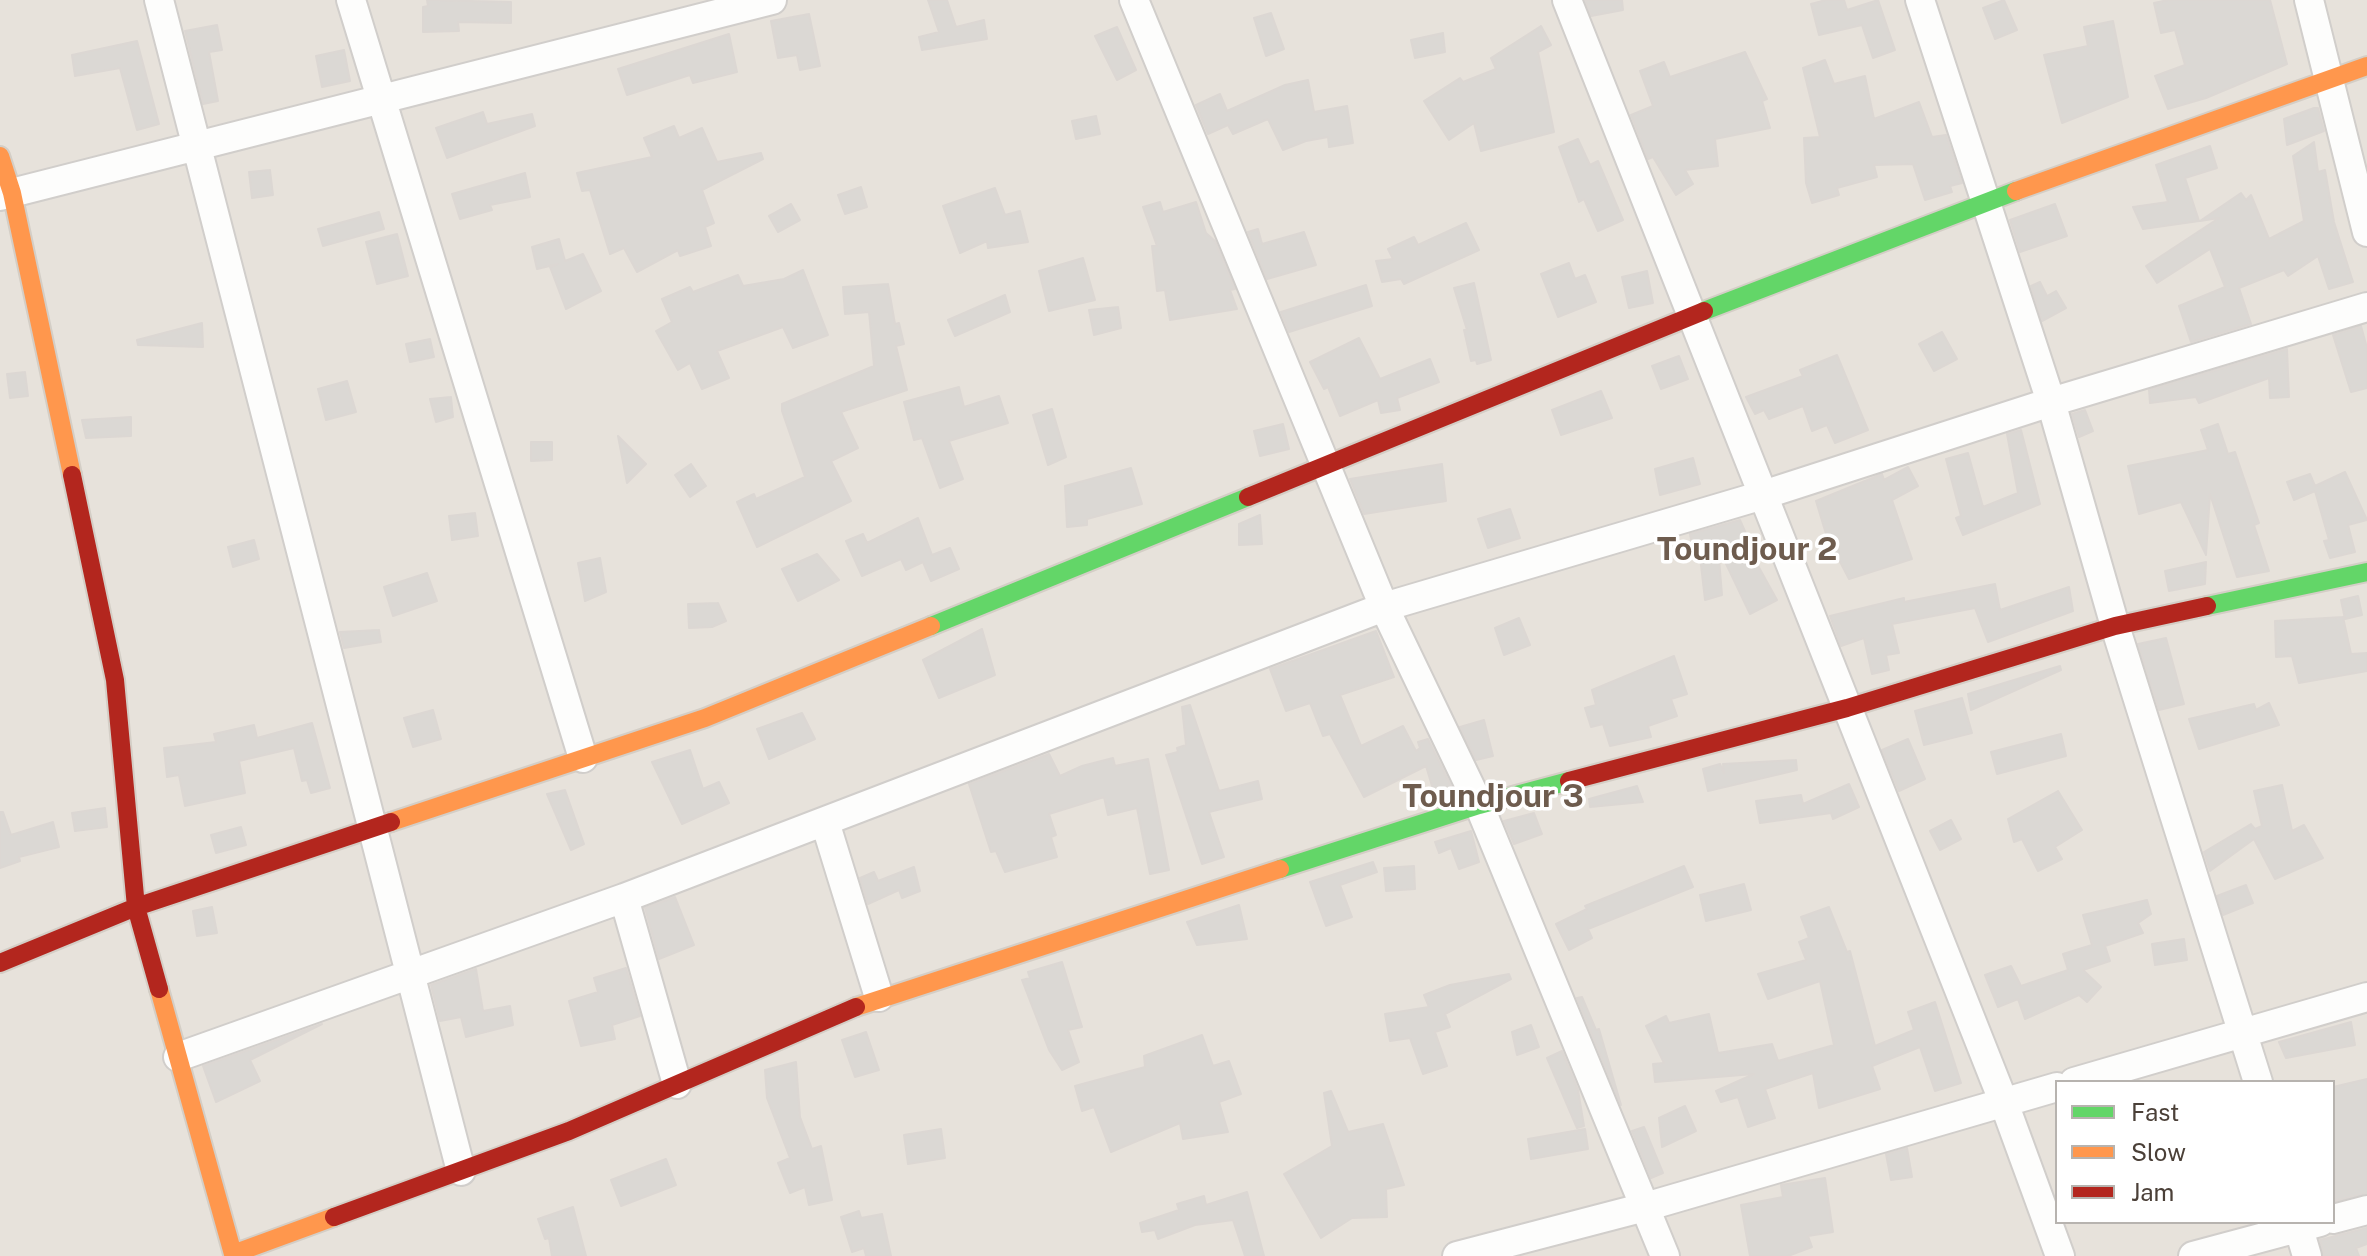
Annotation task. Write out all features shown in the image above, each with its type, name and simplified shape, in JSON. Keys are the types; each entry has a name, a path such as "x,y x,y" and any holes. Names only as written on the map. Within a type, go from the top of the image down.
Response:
{"street":[{"path":"159,0 373,829 408,976 461,1171"},
{"path":"351,0 583,758"},
{"path":"6,194 772,0"},
{"path":"1134,0 1384,607 1479,805 1665,1256"},
{"path":"1567,0 2004,1103 2060,1256"},
{"path":"1920,0 2051,402 2115,626 2257,1080"},
{"path":"2309,0 2367,232"},
{"path":"0,963 136,907 705,718 1693,315 1984,203 2367,66"},
{"path":"0,156 115,680 136,907 233,1254 569,1131 879,997 1479,805 1847,708 2115,626 2367,572"},
{"path":"178,1057 624,898 1384,607 1763,495 2051,402 2367,307"},
{"path":"825,822 879,997"},
{"path":"624,898 677,1084"},
{"path":"2081,1080 2367,997"},
{"path":"1457,1256 1645,1207 2055,1088"},
{"path":"2335,1218 2367,1210"},
{"path":"2193,1256 2305,1224 2307,1256"}],"shaded area":[{"path":"0,0 2367,0 2367,1256 0,1256"}],"building":[{"path":"427,0 511,2 511,23 458,22 459,31 423,32 423,7 428,6"},
{"path":"928,0 947,0 956,27 984,20 987,39 922,50 919,37 939,32"},
{"path":"1585,0 1622,0 1623,10 1591,16"},
{"path":"1844,0 1847,10 1878,0 1895,50 1873,58 1862,25 1819,35 1811,4"},
{"path":"2004,0 2017,30 1995,39 1983,8"},
{"path":"2168,0 2270,0 2287,64 2206,98 2168,109 2155,76 2185,65 2175,30 2161,33 2154,3"},
{"path":"1271,13 1284,49 1266,56 1254,18"},
{"path":"809,14 820,66 800,70 797,55 778,58 771,21"},
{"path":"2113,21 2128,97 2062,123 2044,55 2088,46 2084,27"},
{"path":"217,25 222,50 209,52 218,101 203,104 185,31"},
{"path":"1541,26 1551,45 1538,52 1554,132 1481,151 1474,123 1449,140 1424,101 1460,78 1463,82 1496,69 1491,58"},
{"path":"1117,27 1136,70 1117,80 1095,36"},
{"path":"1443,33 1445,52 1415,58 1411,40"},
{"path":"729,34 737,72 693,83 690,75 627,95 618,69"},
{"path":"137,41 159,124 137,130 120,68 75,76 72,55"},
{"path":"344,50 350,81 322,87 316,56"},
{"path":"1745,52 1767,99 1762,101 1770,128 1715,139 1718,166 1685,170 1693,184 1676,195 1653,157 1648,159 1631,115 1653,106 1640,71 1664,62 1670,77"},
{"path":"1825,60 1834,84 1865,76 1874,119 1919,102 1932,137 1946,135 1962,183 1950,186 1952,192 1925,200 1913,164 1874,165 1877,177 1837,188 1839,195 1812,203 1806,183 1804,138 1820,137 1803,68"},
{"path":"1308,80 1314,112 1347,106 1353,143 1329,147 1328,137 1283,150 1268,119 1233,134 1228,125 1208,134 1196,105 1220,94 1227,111 1285,85"},
{"path":"2318,108 2324,131 2287,145 2284,119"},
{"path":"483,112 487,124 532,114 535,126 447,158 436,128"},
{"path":"1096,116 1100,134 1076,139 1072,121"},
{"path":"674,126 679,138 702,128 717,162 761,153 763,159 702,190 714,223 705,227 711,246 680,256 678,250 637,272 624,248 610,254 590,190 582,191 577,173 652,157 644,138"},
{"path":"1578,139 1590,165 1598,161 1623,220 1598,231 1584,199 1579,202 1559,147"},
{"path":"2314,142 2318,172 2325,170 2334,222 2353,282 2329,289 2318,256 2288,276 2284,270 2239,288 2251,324 2191,342 2179,306 2225,287 2210,249 2157,283 2146,266 2219,218 2200,221 2241,193 2246,200 2251,195 2269,239 2304,221 2293,156"},
{"path":"2210,146 2217,168 2185,178 2199,221 2143,229 2133,207 2168,202 2156,165"},
{"path":"270,170 273,195 252,198 249,172"},
{"path":"525,173 530,197 490,205 492,210 460,219 452,194"},
{"path":"861,187 867,207 845,214 838,195"},
{"path":"995,188 1005,215 1020,211 1028,242 988,248 987,241 960,253 943,206"},
{"path":"1160,202 1163,212 1196,202 1206,233 1215,241 1235,289 1230,290 1237,309 1170,320 1165,290 1157,291 1152,246 1157,246 1143,207"},
{"path":"791,204 800,220 778,232 769,216"},
{"path":"2055,204 2067,236 2020,252 2010,220"},
{"path":"379,212 384,229 323,246 318,229"},
{"path":"1466,223 1479,250 1404,284 1401,279 1382,282 1376,261 1393,259 1388,249 1414,237 1418,245"},
{"path":"1258,229 1262,244 1304,232 1316,265 1267,279 1248,232"},
{"path":"397,234 408,276 377,284 366,242"},
{"path":"559,239 565,261 583,254 601,291 566,309 550,267 558,264 537,269 532,247"},
{"path":"1083,258 1095,300 1049,311 1039,271"},
{"path":"1569,263 1575,279 1585,275 1596,302 1558,317 1541,274"},
{"path":"803,270 828,335 793,348 783,327 717,351 729,378 702,389 690,363 678,370 656,331 672,322 662,299 690,287 693,292 738,275 743,286 784,279"},
{"path":"1647,271 1653,303 1629,308 1622,277"},
{"path":"2040,282 2047,296 2056,291 2066,308 2042,321 2031,286"},
{"path":"1474,283 1491,360 1477,364 1476,360 1471,361 1464,330 1467,330 1454,288"},
{"path":"888,284 895,324 899,323 904,344 896,346 907,390 841,412 858,448 831,461 851,501 757,547 737,502 754,494 756,499 805,477 782,404 874,366 869,312 845,314 843,287"},
{"path":"1366,285 1372,306 1289,332 1281,312"},
{"path":"1005,295 1010,312 955,336 948,320"},
{"path":"1118,307 1121,328 1094,335 1089,310"},
{"path":"202,323 203,347 138,345 137,340"},
{"path":"2361,326 2367,348 2367,388 2351,392 2333,335"},
{"path":"1942,332 1957,359 1934,371 1919,344"},
{"path":"1359,338 1380,379 1430,359 1439,382 1397,398 1400,410 1381,413 1378,400 1340,416 1328,387 1324,389 1310,362"},
{"path":"430,339 434,357 410,362 406,344"},
{"path":"2287,349 2289,397 2270,398 2269,378 2199,403 2196,397 2150,403 2149,390"},
{"path":"1837,355 1868,430 1835,443 1827,425 1812,431 1803,406 1769,419 1764,410 1755,414 1746,397 1803,376 1800,370"},
{"path":"1679,356 1688,379 1661,389 1652,366"},
{"path":"25,372 28,396 10,398 7,374"},
{"path":"347,381 356,412 326,420 318,389"},
{"path":"959,387 964,407 999,396 1008,423 949,441 963,479 940,488 922,438 914,440 904,402"},
{"path":"1601,391 1612,418 1561,435 1552,410"},
{"path":"451,397 453,417 436,422 430,399"},
{"path":"1052,409 1066,457 1048,465 1033,415"},
{"path":"2085,410 2093,431 2079,437 2072,414"},
{"path":"131,417 131,436 86,438 82,420"},
{"path":"1283,424 1289,449 1260,456 1254,431"},
{"path":"2218,424 2228,454 2235,452 2259,523 2254,525 2269,571 2237,577 2210,494 2206,555 2181,502 2139,514 2128,466 2208,450 2201,430"},
{"path":"2021,430 2040,504 1963,535 1956,518 1961,516 1946,459 1968,453 1983,507 2018,493 2007,434"},
{"path":"618,436 646,464 627,483"},
{"path":"531,442 552,442 552,460 531,461"},
{"path":"1693,458 1700,484 1660,495 1655,469"},
{"path":"691,464 706,486 690,497 675,475"},
{"path":"1442,464 1446,501 1364,514 1350,479"},
{"path":"1908,467 1918,486 1892,500 1912,559 1849,579 1837,556 1833,557 1816,501 1882,474 1884,480"},
{"path":"1131,468 1142,504 1087,519 1087,525 1067,527 1065,486"},
{"path":"2345,472 2367,520 2348,525 2355,552 2330,558 2324,541 2329,540 2315,491 2294,500 2287,482 2310,474 2315,486"},
{"path":"1510,509 1520,538 1488,548 1478,519"},
{"path":"475,513 478,536 452,540 449,516"},
{"path":"1260,515 1262,544 1239,545 1239,524"},
{"path":"918,518 932,555 950,548 959,569 931,581 923,562 906,570 901,559 862,576 846,541 863,534 867,543"},
{"path":"1740,520 1754,552 1751,553 1777,600 1750,614 1718,547 1722,595 1705,600 1699,548 1693,550 1690,534"},
{"path":"254,540 259,559 233,567 228,547"},
{"path":"817,554 839,580 798,601 782,569"},
{"path":"600,558 606,592 585,601 578,563"},
{"path":"2206,562 2205,584 2169,591 2165,571"},
{"path":"427,573 437,601 393,616 384,587"},
{"path":"1995,584 2000,610 2069,587 2073,611 1988,642 1975,608 1892,624 1899,653 1886,655 1889,670 1872,674 1864,638 1841,646 1830,616 1904,598 1904,602"},
{"path":"2358,596 2362,615 2345,619 2341,600"},
{"path":"718,603 726,621 712,627 689,628 688,604"},
{"path":"2343,617 2351,654 2367,653 2367,671 2299,683 2292,656 2276,657 2275,621"},
{"path":"1519,618 1530,645 1504,655 1495,628"},
{"path":"982,629 995,675 939,698 923,660"},
{"path":"379,630 381,642 344,648 340,632"},
{"path":"1376,631 1394,677 1340,695 1361,746 1403,726 1416,751 1420,748 1418,742 1428,739 1453,790 1435,796 1426,766 1364,797 1330,734 1323,736 1310,703 1286,711 1270,669"},
{"path":"2166,638 2184,704 2159,710 2138,644"},
{"path":"1674,656 1687,694 1671,699 1677,716 1648,726 1651,737 1610,746 1603,724 1591,727 1585,708 1596,705 1592,690"},
{"path":"2060,666 2061,670 1971,710 1968,694"},
{"path":"1962,698 1972,733 1924,745 1915,711"},
{"path":"2269,703 2279,725 2199,749 2189,719 2254,704 2256,710"},
{"path":"1190,705 1219,791 1258,781 1262,799 1209,812 1224,857 1202,864 1166,755 1178,752 1177,748 1186,745 1182,707"},
{"path":"433,710 441,739 413,747 404,718"},
{"path":"802,713 815,739 769,759 757,729"},
{"path":"1484,720 1493,756 1476,760 1460,727"},
{"path":"312,723 330,788 311,793 307,780 302,781 294,748 239,761 245,793 185,806 179,775 167,777 164,748 216,742 214,734 254,725 257,738"},
{"path":"2061,734 2066,756 1997,774 1991,752"},
{"path":"1908,739 1925,779 1899,791 1882,750"},
{"path":"690,750 703,789 719,782 729,803 682,824 652,762"},
{"path":"1049,754 1060,776 1113,758 1115,766 1148,759 1169,870 1150,874 1137,808 1108,815 1104,797 1049,814 1056,835 1051,837 1057,857 1005,872 996,851 991,852 969,784"},
{"path":"1796,760 1797,770 1708,791 1703,769 1720,764 1724,773 1723,764"},
{"path":"1849,784 1859,807 1833,819 1831,813 1760,823 1756,801 1801,795 1803,804"},
{"path":"2282,785 2292,831 2304,825 2323,858 2275,879 2254,839 2210,871 2204,852 2251,824 2255,829 2262,826 2254,791"},
{"path":"1637,786 1643,802 1590,807 1589,799"},
{"path":"565,790 584,844 571,850 547,794"},
{"path":"2058,791 2082,830 2055,847 2062,859 2038,871 2022,839 2014,842 2008,819"},
{"path":"105,808 107,827 75,831 72,813"},
{"path":"0,812 3,812 11,835 53,822 59,847 19,857 20,861 0,868"},
{"path":"1534,813 1542,834 1514,844 1504,821"},
{"path":"1951,820 1961,839 1940,850 1930,831"},
{"path":"241,827 246,845 216,853 211,835"},
{"path":"1471,831 1479,862 1459,869 1451,848 1439,853 1435,842"},
{"path":"1373,862 1377,872 1340,885 1352,917 1326,926 1310,882"},
{"path":"1414,866 1415,889 1386,891 1384,868"},
{"path":"1684,866 1693,887 1588,929 1592,938 1569,950 1556,924 1587,909 1585,906"},
{"path":"914,867 920,891 902,898 899,890 868,904 860,878 874,872 878,881"},
{"path":"1744,884 1751,910 1706,921 1700,895"},
{"path":"2246,885 2253,903 2223,915 2217,896"},
{"path":"675,897 694,945 659,959 645,908"},
{"path":"2147,900 2151,914 2138,923 2143,933 2105,946 2110,961 2083,970 2101,987 2087,1002 2079,995 2025,1019 2018,999 1998,1007 1985,975 2011,966 2021,986 2068,970 2063,954 2092,945 2083,915"},
{"path":"1239,905 1247,939 1197,945 1187,922"},
{"path":"212,907 217,933 197,936 193,911"},
{"path":"1829,907 1847,952 1850,951 1875,1046 1914,1030 1908,1012 1935,1002 1961,1083 1935,1091 1920,1047 1872,1066 1880,1089 1819,1108 1813,1073 1765,1089 1775,1118 1748,1127 1738,1097 1721,1102 1716,1091 1754,1074 1655,1082 1653,1064 1664,1063 1646,1026 1666,1016 1669,1023 1709,1014 1718,1053 1772,1044 1778,1061 1834,1045 1820,981 1768,999 1758,974 1806,960 1799,942 1809,938 1801,917"},
{"path":"2184,939 2187,960 2155,965 2152,944"},
{"path":"1062,962 1082,1027 1068,1030 1079,1062 1062,1070 1049,1050 1022,980 1030,978 1028,972"},
{"path":"626,968 640,1016 612,1025 615,1039 581,1046 569,1001 598,992 594,978"},
{"path":"476,969 483,1011 510,1006 513,1025 466,1037 461,1017 440,1021 431,985"},
{"path":"1509,974 1511,979 1445,1014 1450,1027 1435,1032 1447,1066 1423,1074 1410,1038 1390,1041 1385,1014 1429,1007 1424,995 1450,985"},
{"path":"1582,997 1596,1030 1599,1029 1621,1105 1577,998"},
{"path":"2351,1022 2355,1045 2286,1058 2279,1042"},
{"path":"322,1024 250,1060 260,1081 216,1102 203,1066"},
{"path":"1531,1025 1539,1047 1517,1055 1512,1032"},
{"path":"866,1032 879,1070 855,1077 842,1040"},
{"path":"1202,1035 1213,1066 1229,1061 1241,1094 1219,1102 1228,1132 1183,1139 1180,1123 1111,1152 1094,1107 1082,1111 1075,1086 1145,1067 1144,1056"},
{"path":"1562,1051 1578,1090 1584,1126 1577,1128 1547,1058"},
{"path":"796,1062 800,1117 812,1149 821,1146 832,1200 809,1205 805,1187 790,1193 778,1163 790,1158 767,1098 765,1070"},
{"path":"2367,1079 2367,1193 2335,1201 2335,1087"},
{"path":"1331,1091 1348,1132 1383,1124 1404,1185 1386,1189 1387,1217 1352,1218 1321,1238 1284,1174 1332,1146 1324,1093"},
{"path":"1685,1106 1696,1131 1662,1147 1659,1118"},
{"path":"1644,1127 1663,1173 1651,1178 1632,1131"},
{"path":"941,1129 945,1158 908,1164 904,1135"},
{"path":"1585,1129 1588,1149 1531,1159 1528,1139"},
{"path":"1907,1148 1912,1177 1891,1180 1886,1154"},
{"path":"666,1159 676,1185 621,1206 611,1180"},
{"path":"1825,1178 1833,1232 1808,1236 1812,1247 1788,1256 1750,1256 1741,1205 1783,1197 1781,1185"},
{"path":"1247,1192 1264,1256 1245,1256 1233,1220 1195,1225 1158,1239 1155,1230 1142,1232 1140,1223 1179,1210 1177,1204 1204,1196 1206,1205"},
{"path":"573,1207 586,1256 552,1256 549,1238 545,1239 538,1219"},
{"path":"859,1211 861,1218 882,1214 891,1256 866,1256 864,1248 852,1252 841,1217"},
{"path":"2367,1228 2367,1244 2356,1248 2359,1256 2324,1256 2320,1240"}],"traffic: fast":[{"path":"1704,311 2016,191"},
{"path":"931,626 1248,497"},
{"path":"2207,606 2367,572"},
{"path":"1280,869 1479,805 1569,781"}],"traffic: slow":[{"path":"2016,191 2367,66"},
{"path":"0,156 12,193 72,475"},
{"path":"391,822 705,718 931,626"},
{"path":"856,1007 1280,869"},
{"path":"159,989 233,1254 334,1217"}],"traffic: jam":[{"path":"1248,497 1704,311"},
{"path":"72,475 115,680 136,907 159,989"},
{"path":"1569,781 1847,708 2115,626 2207,606"},
{"path":"0,963 136,907 391,822"},
{"path":"334,1217 569,1131 856,1007"}],"district":[{"name":"Toundjour 2","path":"1747,550"},
{"name":"Toundjour 3","path":"1493,797"}]}
